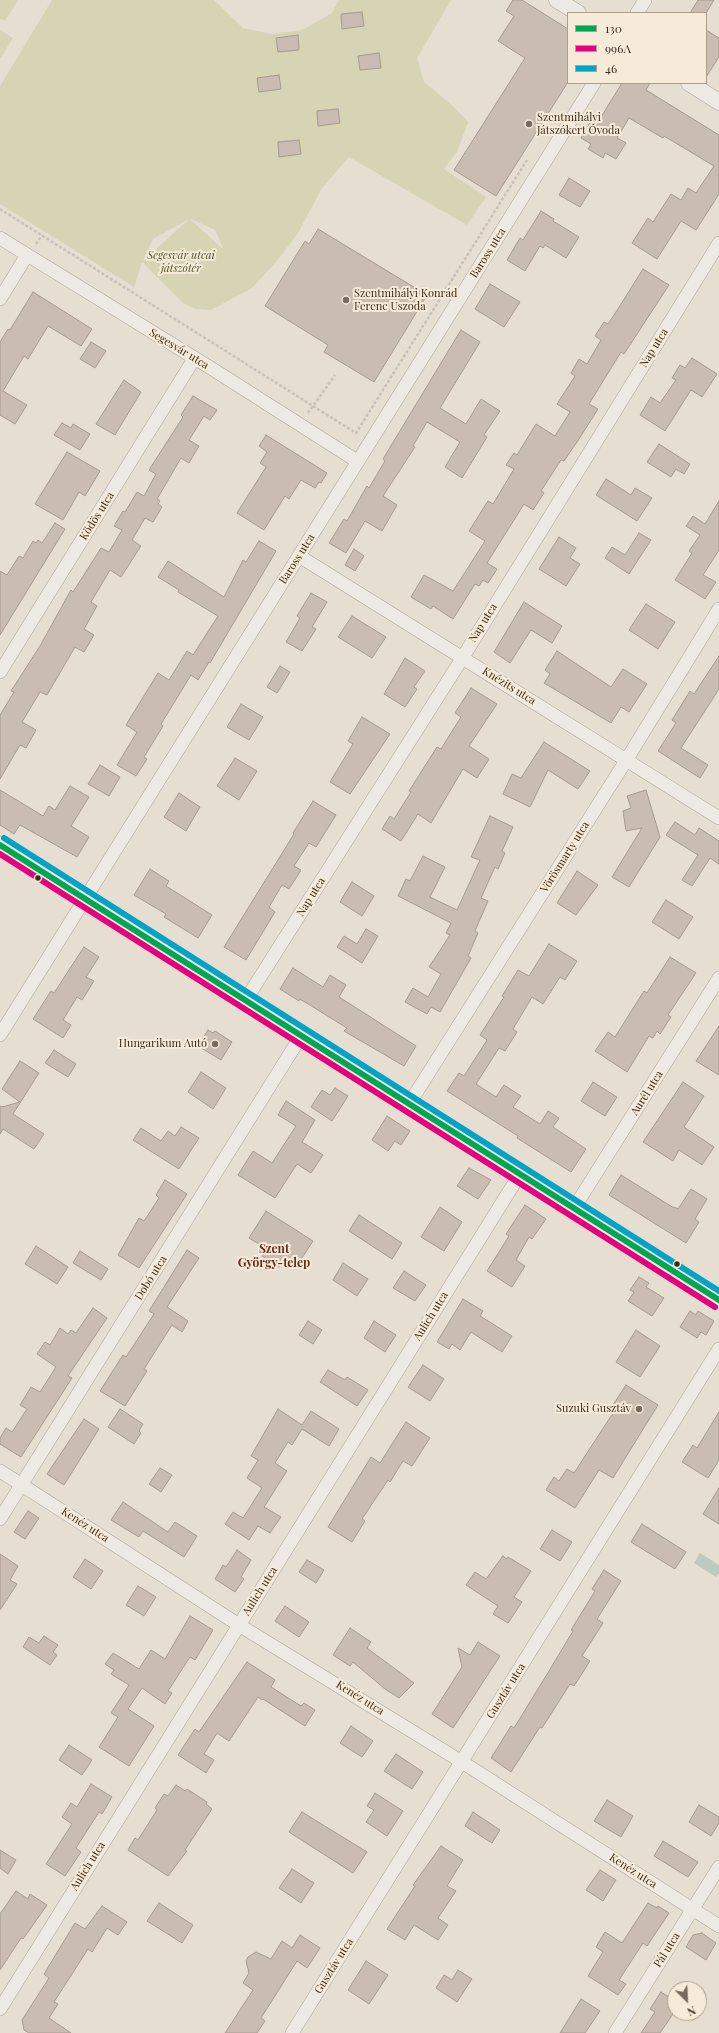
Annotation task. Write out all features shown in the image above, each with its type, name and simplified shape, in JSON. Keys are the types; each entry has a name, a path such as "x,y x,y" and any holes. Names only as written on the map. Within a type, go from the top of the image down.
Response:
{"street":[{"path":"557,0 576,12"},
{"path":"638,12 645,0"},
{"name":"Baross utca","path":"0,1035 593,84"},
{"path":"691,84 719,102"},
{"name":"Segesvár utca","path":"0,238 357,462"},
{"name":"Nap utca","path":"245,1001 462,657 719,243"},
{"path":"0,299 27,255"},
{"name":"Ködös utca","path":"0,672 194,359"},
{"name":"Knézits utca","path":"299,556 627,759 719,818"},
{"name":"Vörösmarty utca","path":"409,1104 627,759 719,609"},
{"path":"0,844 245,1001 719,1300"},
{"name":"Aurél utca","path":"574,1208 719,978"},
{"name":"Dobó utca","path":"0,1519 301,1036"},
{"name":"Aulich utca","path":"0,2009 520,1174"},
{"name":"Gusztáv utca","path":"292,2033 719,1349"},
{"name":"Kenéz utca","path":"0,1471 239,1625 462,1762 719,1926"},
{"name":"Pál utca","path":"615,2033 719,1867"}],"path":[{"path":"0,209 356,433 528,159"},
{"path":"300,425 335,374"}],"green space":[{"path":"0,0 18,0 5,21 0,19"},
{"name":"Segesvár utcai játszótér","path":"52,0 214,0 243,28 272,34 302,30 332,13 339,0 451,0 417,58 424,82 451,104 468,122 457,152 444,169 486,197 467,225 349,157 322,188 298,233 277,261 252,288 211,310 196,309 183,303 142,262 134,287 0,204 0,86","holes":["188,220 143,261 153,239","191,220 215,230 224,250"]},
{"path":"0,30 13,38 0,59"}],"shaded area":[{"path":"700,1553 719,1565 719,1573 716,1577 694,1563"}],"building":[{"path":"513,0 522,0 567,28 567,84 496,196 454,170 525,58 498,41 514,16 506,11"},
{"path":"698,0 714,0 707,12 691,12"},
{"path":"362,12 364,26 342,29 341,14"},
{"path":"707,31 719,38 719,57 707,75"},
{"path":"298,35 299,50 278,52 276,38"},
{"path":"379,53 381,68 360,70 358,56"},
{"path":"279,75 281,89 259,92 257,78"},
{"path":"621,84 649,84 646,90 719,135 719,194 696,230 681,221 657,259 632,243 648,218 653,222 671,194 681,200 688,188 696,193 714,166 664,136 663,138 629,118 617,138 626,143 616,159 605,153 603,158 588,149 591,144 581,138 592,119 598,122"},
{"path":"338,109 340,123 318,126 317,111"},
{"path":"299,140 301,154 279,157 278,142"},
{"path":"569,178 590,191 580,207 559,195"},
{"path":"541,211 554,219 553,221 579,237 566,258 545,245 543,248 540,246 525,271 507,260 520,238 523,240"},
{"name":"Szentmihályi Konrád Ferenc Uszoda","path":"318,229 427,295 374,382 324,352 328,345 265,306 305,241 309,244"},
{"path":"643,269 669,285 624,354 621,352 589,404 598,409 564,461 561,460 541,491 544,493 533,510 524,504 487,563 497,569 488,583 483,580 479,586 475,584 453,619 433,606 431,609 411,597 424,575 453,591 485,541 469,531 488,501 493,504 514,469 506,465 514,453 517,455 536,424 555,436 570,412 557,404 575,376 571,373 579,359 587,364 601,340 595,336 604,322 608,324"},
{"path":"490,284 520,302 504,327 475,309"},
{"path":"33,292 92,329 81,346 48,326 28,359 24,356 3,391 27,405 15,424 0,415 0,342 8,329 10,330"},
{"path":"461,330 480,342 440,408 466,424 481,399 500,411 484,435 487,437 462,478 445,467 460,442 427,422 413,446 415,447 383,496 397,505 382,531 365,521 346,553 329,543 344,519 347,521 367,486 369,488 385,461 383,459"},
{"path":"91,342 106,351 95,368 80,359"},
{"path":"692,358 717,374 702,397 691,390 665,431 640,415 651,397 660,403 676,380 672,378 680,365 685,368"},
{"path":"124,380 141,392 115,435 96,424"},
{"path":"193,396 217,410 210,420 204,416 189,440 199,446 189,463 181,458 157,499 160,501 158,504 162,507 153,522 145,518 132,540 141,546 121,577 110,570 91,602 97,606 84,629 94,635 84,652 75,647 47,695 40,692 22,722 36,730 26,748 20,745 0,779 0,715 14,692 11,691 40,646 71,590 73,592 101,548 109,552 122,530 114,526 123,511 125,512 137,492 144,496 156,474 149,470 183,417 181,415"},
{"path":"62,423 71,428 73,424 90,434 80,450 54,435"},
{"path":"266,435 327,473 321,483 319,482 315,488 301,480 289,499 285,496 264,530 237,513 266,467 260,463 267,452 259,446"},
{"path":"659,444 690,464 684,474 676,469 671,477 647,462"},
{"path":"67,452 100,471 85,496 79,492 63,520 35,504"},
{"path":"606,479 631,495 635,488 652,498 637,521 596,495"},
{"path":"719,501 719,550 703,575 716,582 705,599 675,580 692,553 689,551 700,535 686,526 693,516 705,524"},
{"path":"55,523 65,529 0,635 0,571 7,575 19,556 23,558 33,541 36,543 38,540 42,543"},
{"path":"639,533 651,540 629,574 605,558 612,547 625,555"},
{"path":"559,537 576,548 570,558 580,564 566,586 539,569"},
{"path":"259,541 276,551 210,663 209,662 198,680 191,675 161,724 163,726 144,757 147,759 136,776 117,765 137,732 126,725 158,673 169,680 187,651 193,655 218,616 178,592 179,590 158,577 168,561 224,597 243,560 246,562"},
{"path":"354,549 364,556 355,571 345,565"},
{"path":"311,593 327,602 312,627 316,629 302,651 286,642 300,618 297,616"},
{"path":"524,602 562,626 552,643 531,630 510,663 494,652"},
{"path":"646,604 675,622 658,649 629,630"},
{"path":"352,616 386,637 372,658 338,637"},
{"path":"557,651 611,687 623,669 647,684 629,712 621,707 611,723 544,683 550,674 545,670"},
{"path":"719,656 719,689 681,748 708,765 700,778 658,751 676,723 672,720 690,691 694,694"},
{"path":"405,658 425,671 414,687 417,689 405,707 384,694"},
{"path":"280,666 290,672 277,693 267,687"},
{"path":"471,688 497,704 469,746 489,759 477,778 463,769 431,823 418,814 401,841 382,829 390,816 394,819 411,792 409,791 437,747 441,749 461,717 455,713"},
{"path":"241,704 263,717 249,740 227,727"},
{"path":"362,717 390,734 350,794 330,782 353,744 348,741"},
{"path":"544,742 590,771 578,789 548,770 530,807 503,794 512,774 521,778"},
{"path":"235,758 257,771 239,800 217,786"},
{"path":"100,765 120,777 109,796 88,784"},
{"path":"70,786 89,797 71,826 89,837 77,857 20,825 14,834 0,825 0,790 43,816 49,806 55,810"},
{"path":"646,790 660,837 629,887 612,877 642,828 626,831 623,811 631,808 627,796"},
{"path":"179,793 200,807 186,831 164,817"},
{"path":"313,801 336,815 316,847 309,843 294,866 301,870 289,889 282,885 269,907 275,912 246,960 224,947"},
{"path":"490,816 513,827 502,851 505,853 498,869 495,867 481,898 488,901 475,931 478,933 468,956 471,958 440,1012 431,1007 427,1014 405,1002 413,988 428,997 441,974 429,967 450,935 446,933 451,923 398,896 406,879 410,881 423,856 445,867 430,897 457,910 480,860 471,857"},
{"path":"675,822 695,835 699,828 719,841 719,864 710,858 692,886 682,880 698,855 666,835"},
{"path":"150,869 169,881 166,886 212,915 198,938 164,917 166,914 134,895"},
{"path":"577,871 598,885 576,915 557,903"},
{"path":"352,882 374,896 362,916 340,902"},
{"path":"666,900 693,917 679,939 652,922"},
{"path":"366,929 378,936 362,963 337,947 344,936 357,944"},
{"path":"549,944 577,961 565,980 560,977 543,1004 532,997 513,1029 517,1032 505,1051 499,1048 476,1084 496,1097 504,1085 521,1096 513,1107 540,1124 548,1111 559,1118 553,1127 586,1149 571,1172 447,1091 459,1073 464,1076 487,1040 480,1035 504,997 502,996 518,970 529,976"},
{"path":"84,947 99,957 86,977 94,981 82,1000 77,997 63,1020 71,1025 63,1038 33,1019 51,991 54,993"},
{"path":"670,957 696,973 668,1015 671,1017 660,1034 657,1031 653,1038 649,1036 627,1072 595,1051 608,1032 615,1037 644,991 647,993"},
{"path":"293,968 323,987 330,975 346,985 339,997 416,1046 404,1066 344,1031 347,1028 300,999 299,1001 280,989"},
{"path":"719,1026 719,1075 696,1061"},
{"name":"Hungarikum Autó","path":"208,1030 213,1033 215,1031 232,1042 221,1060 198,1046"},
{"path":"54,1050 76,1064 68,1077 45,1063"},
{"path":"20,1061 39,1073 13,1114 44,1134 34,1149 3,1129 0,1134 0,1106 2,1107 20,1102 2,1089"},
{"path":"201,1072 226,1088 213,1109 188,1092"},
{"path":"593,1082 617,1097 605,1116 581,1101"},
{"path":"683,1082 704,1096 684,1127 714,1147 702,1165 679,1150 673,1161 643,1142"},
{"path":"335,1088 348,1096 332,1121 311,1107 322,1090 330,1095"},
{"path":"286,1101 315,1120 302,1142 323,1155 311,1173 297,1164 275,1198 238,1175 253,1151 272,1163 296,1126 278,1115"},
{"path":"387,1116 410,1131 401,1145 395,1141 388,1151 372,1140"},
{"path":"181,1127 199,1138 179,1169 133,1140 141,1128 161,1141 168,1131 175,1136"},
{"path":"469,1168 491,1180 478,1199 457,1186"},
{"path":"621,1175 674,1208 678,1209 691,1189 707,1199 695,1219 699,1222 686,1243 609,1195"},
{"path":"165,1180 187,1194 139,1268 118,1255 139,1218 144,1221 159,1198 156,1195"},
{"path":"525,1205 546,1219 532,1239 529,1237 516,1260 525,1266 512,1287 487,1271 509,1236 506,1234"},
{"path":"440,1207 462,1222 444,1251 421,1237"},
{"path":"266,1211 313,1241 296,1267 284,1260 279,1267 262,1256 267,1249 249,1238"},
{"path":"359,1215 402,1243 392,1259 349,1231"},
{"path":"36,1246 68,1267 57,1284 25,1264"},
{"path":"187,1250 199,1258 167,1307 188,1321 182,1332 172,1325 144,1369 147,1371 125,1406 100,1391 123,1355 126,1357 154,1314 149,1311"},
{"path":"80,1251 108,1269 101,1280 73,1263"},
{"path":"343,1263 368,1279 357,1296 333,1280"},
{"path":"404,1271 426,1285 415,1301 393,1288"},
{"path":"639,1277 649,1283 646,1287 664,1298 652,1316 628,1301 634,1292 630,1290"},
{"path":"463,1299 483,1311 480,1316 512,1336 502,1352 471,1332 460,1350 452,1344 449,1349 437,1342"},
{"path":"93,1308 107,1318 68,1376 72,1378 21,1457 0,1444 0,1438 6,1428 12,1432 27,1409 20,1405 31,1387 40,1392 56,1367 37,1354 45,1342 50,1345 60,1328 68,1334 71,1330 76,1333"},
{"path":"690,1311 696,1315 698,1311 714,1321 706,1335 701,1332 697,1338 680,1327"},
{"path":"308,1321 322,1330 313,1344 299,1335"},
{"path":"374,1321 396,1335 385,1352 364,1338"},
{"path":"636,1330 660,1346 640,1377 616,1362"},
{"path":"423,1365 444,1379 430,1401 408,1387"},
{"path":"328,1370 345,1380 347,1377 368,1390 357,1406 320,1382"},
{"path":"626,1385 658,1405 613,1478 599,1470 575,1508 546,1490 554,1477 559,1481 567,1469 574,1473 615,1410 611,1408"},
{"path":"120,1409 143,1424 139,1431 141,1433 134,1444 108,1427"},
{"path":"278,1409 302,1425 311,1411 339,1429 329,1446 302,1429 292,1445 288,1442 275,1463 287,1471 264,1507 281,1517 270,1533 258,1526 249,1540 225,1524 233,1512 243,1518 262,1488 247,1478 258,1460 251,1456"},
{"path":"719,1412 719,1460 708,1478 682,1462 693,1445 697,1448"},
{"path":"84,1419 99,1429 64,1485 47,1474"},
{"path":"406,1422 430,1438 412,1466 403,1461 390,1482 388,1480 362,1519 365,1521 352,1542 328,1527 371,1457 380,1463"},
{"path":"160,1468 172,1475 161,1492 149,1484"},
{"path":"719,1488 719,1524 703,1514"},
{"path":"123,1502 168,1532 175,1522 197,1536 184,1557 143,1531 139,1537 111,1520"},
{"path":"28,1511 39,1518 25,1539 14,1532"},
{"path":"642,1524 686,1552 675,1569 631,1542"},
{"path":"552,1530 572,1542 560,1561 540,1549"},
{"path":"237,1550 251,1560 241,1577 244,1579 235,1592 215,1579 223,1565 226,1567"},
{"path":"0,1554 18,1566 10,1580 17,1584 0,1610"},
{"path":"503,1556 507,1559 508,1557 531,1571 514,1597 522,1602 508,1623 493,1614 498,1606 466,1585 475,1572 486,1579"},
{"path":"85,1559 103,1571 91,1589 73,1577"},
{"path":"307,1560 324,1570 316,1583 299,1572"},
{"path":"604,1570 621,1581 597,1619 603,1623 582,1656 590,1661 574,1686 570,1684 542,1728 540,1727 511,1772 491,1758 511,1726 514,1728 549,1671 573,1631 571,1630 595,1591 592,1589"},
{"path":"138,1586 156,1597 144,1616 126,1605"},
{"path":"285,1606 309,1622 299,1637 275,1621"},
{"path":"190,1616 213,1630 195,1660 190,1657 168,1691 172,1693 165,1704 142,1688 128,1709 154,1726 129,1766 99,1747 118,1717 111,1713 129,1685 111,1674 114,1670 105,1664 113,1653 139,1669 151,1650 165,1659"},
{"path":"350,1628 371,1642 367,1648 414,1683 399,1698 385,1689 353,1662 350,1666 333,1655"},
{"path":"44,1636 58,1645 53,1652 57,1655 50,1665 23,1647 29,1637 39,1643"},
{"path":"478,1642 500,1656 453,1728 432,1714 462,1667 458,1648 470,1655"},
{"path":"247,1662 275,1680 271,1687 301,1706 304,1703 315,1710 305,1726 258,1697 229,1741 217,1733 204,1754 214,1760 206,1773 178,1755 195,1729 199,1732"},
{"path":"351,1726 373,1741 362,1757 340,1743"},
{"path":"69,1745 92,1760 82,1775 59,1760"},
{"path":"396,1754 423,1772 412,1789 384,1771"},
{"path":"91,1784 112,1797 102,1814 99,1812 76,1848 81,1852 65,1876 46,1864 72,1824 62,1817 71,1803 77,1807"},
{"path":"176,1785 185,1791 187,1789 207,1802 206,1804 212,1809 185,1850 187,1851 168,1876 128,1850 135,1838 138,1840 157,1810 155,1808 164,1794 168,1796"},
{"path":"375,1793 403,1811 387,1836 366,1822 374,1810 367,1806"},
{"path":"607,1800 633,1816 621,1837 594,1821"},
{"path":"699,1805 719,1817 719,1823 711,1836 689,1822"},
{"path":"302,1812 367,1852 353,1873 289,1832"},
{"path":"473,1812 500,1830 492,1843 465,1826"},
{"path":"663,1841 698,1862 688,1877 654,1856"},
{"path":"441,1846 463,1860 447,1886 456,1891 438,1918 448,1925 438,1940 414,1925 405,1940 387,1929 415,1886 413,1885"},
{"path":"0,1850 16,1860 8,1874 0,1868"},
{"path":"292,1869 314,1883 301,1903 279,1888"},
{"path":"600,1870 616,1880 603,1901 586,1890"},
{"path":"16,1891 28,1899 30,1894 47,1905 23,1939 21,1938 0,1970 0,1914"},
{"path":"159,1903 193,1925 182,1943 147,1921"},
{"path":"648,1903 657,1908 658,1906 669,1913 647,1946 643,1943 619,1980 626,1984 618,1995 588,1976 603,1952 596,1947 605,1932 622,1943"},
{"path":"102,1906 127,1922 118,1935 107,1928 92,1952 88,1949 54,2002 58,2004 49,2018 71,2033 29,2033 24,2030 22,2020 49,1978 44,1974 75,1923 85,1929"},
{"path":"702,1933 716,1943 706,1960 686,1947 693,1935"},
{"path":"300,1935 320,1948 307,1968 297,1961 261,2018 265,2021 257,2033 225,2033 253,1990 243,1983 249,1973 246,1961 248,1957 256,1952 271,1959 282,1941 292,1948"},
{"path":"366,1961 388,1975 369,2004 348,1990"},
{"path":"458,1970 472,1979 457,2002 436,1988 444,1975 452,1980"},
{"path":"661,1992 667,1996 668,2021 660,2033 641,2033 655,2012 650,2009"},
{"path":"581,1999 600,2011 585,2033 560,2033"}],"transit line":[{"name":"46","path":"4,838 719,1291"},
{"name":"130","path":"0,845 719,1300"},
{"name":"996A","path":"0,854 715,1307"}],"place":[{"name":"Szentmihályi Játszókert Óvoda","path":"529,124"},
{"name":"Szentmihályi Konrád Ferenc Uszoda","path":"346,300"},
{"name":"Hungarikum Autó","path":"215,1044"},
{"name":"Suzuki Gusztáv","path":"639,1409"}],"district":[{"name":"Szent György-telep","path":"274,1256"}]}
